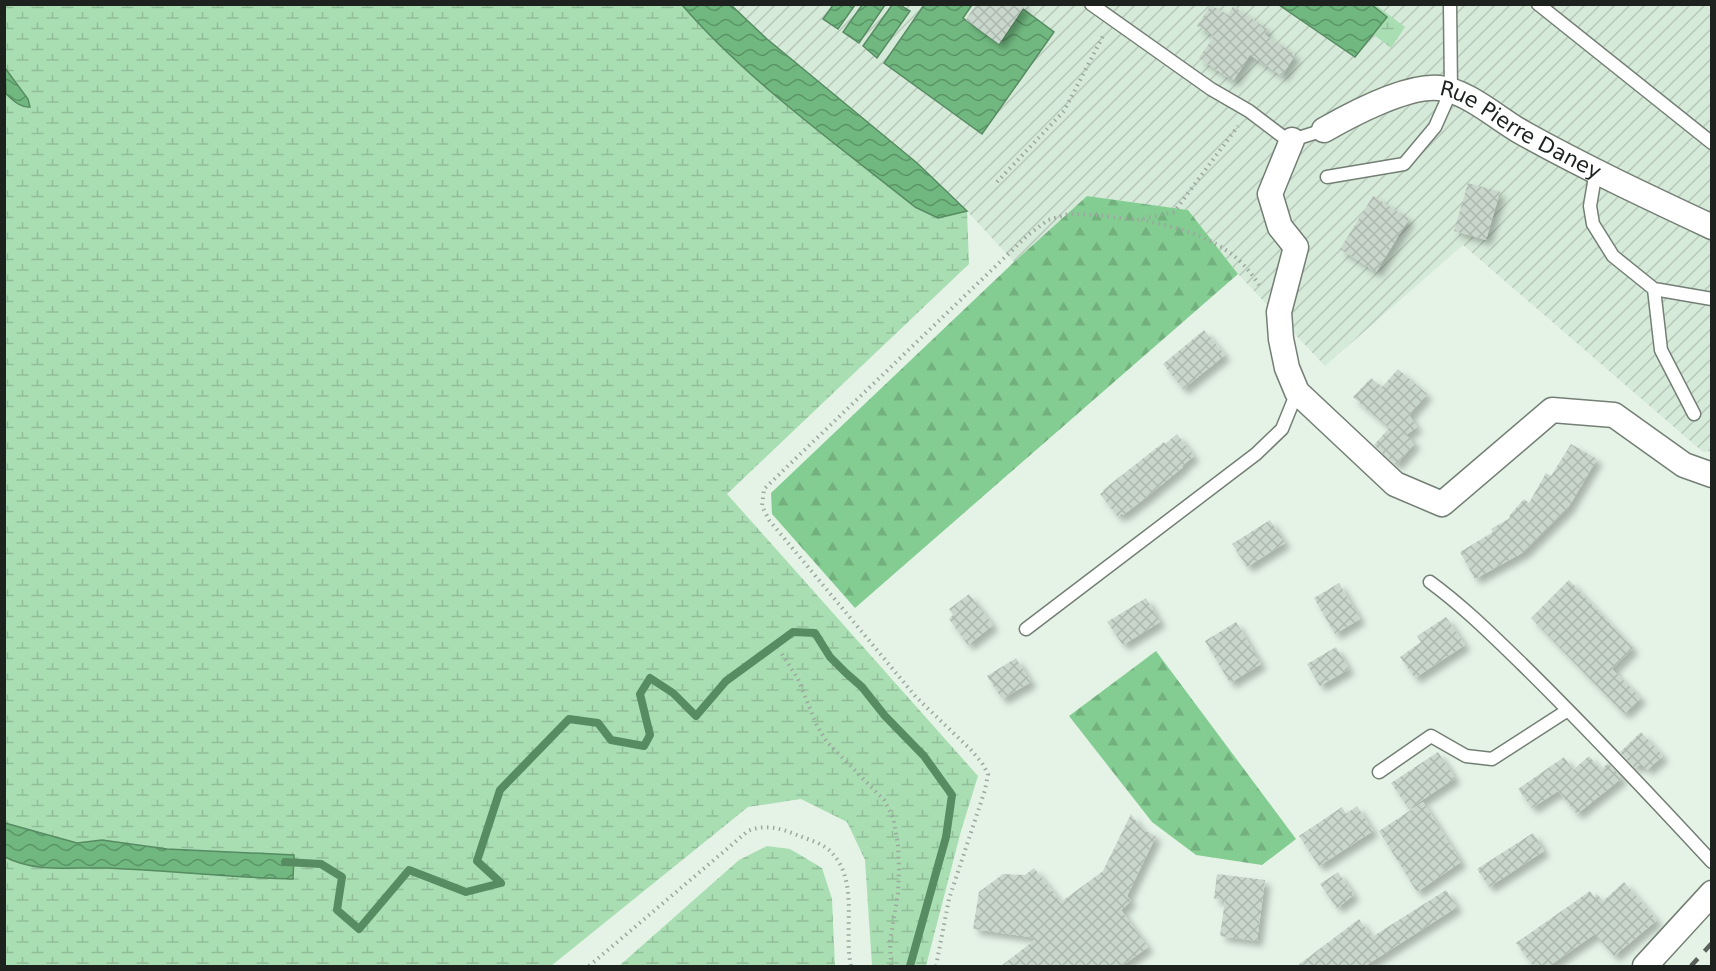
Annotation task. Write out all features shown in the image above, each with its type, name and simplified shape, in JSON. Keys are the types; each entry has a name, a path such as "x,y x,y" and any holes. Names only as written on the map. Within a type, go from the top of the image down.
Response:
{"street":[{"name":"Rue Pierre Daney","path":"1324,130 1364,110 1409,92 1439,88 1469,99 1522,132 1596,171 1712,227"},
{"path":"1292,140 1270,194 1281,227 1296,247 1280,312 1281,339 1287,368 1297,392 1395,484 1442,504 1552,410 1614,415 1684,465 1712,475"},
{"path":"1645,966 1712,893"}],"lane":[{"path":"1091,4 1211,89 1249,111 1274,131 1292,140 1324,130"},
{"path":"1327,177 1404,164 1435,127 1451,91 1450,4"},
{"path":"1538,4 1712,143"},
{"path":"1596,171 1590,206 1593,224 1613,256 1654,289 1712,299"},
{"path":"1654,289 1661,350 1694,414"},
{"path":"1026,629 1256,454 1282,429 1297,392"},
{"path":"1430,582 1459,604 1568,710 1712,862"},
{"path":"1379,772 1431,736 1466,756 1492,759 1568,710"}],"path":[{"path":"997,182 1064,111 1112,19"},
{"path":"1136,220 1174,212 1249,111"},
{"path":"936,966 949,899 985,790 988,774 971,750 916,697 769,520 762,506 764,489 994,266 1048,220 1069,214 1097,214 1163,224 1189,232 1233,254 1248,269 1280,312"},
{"path":"782,654 798,679 817,726 827,742 884,800 893,817 899,869 898,894 890,941 891,966"},
{"path":"589,966 748,831 764,826 790,832 829,849 838,860 846,881 849,903 848,936 851,966"}],"shaded area":[{"path":"731,5 1279,5 1355,57 1372,5 1711,5 1711,451 1703,452 1463,245 1325,366 1238,274 1187,210 1087,196 1014,262 967,211 917,163 767,39"}],"green space":[{"path":"5,5 731,5 767,39 917,163 967,211 969,264 727,494 978,776 961,831 926,966 872,966 865,860 847,822 801,799 748,807 551,966 5,966"},
{"path":"1279,5 1376,5 1405,27 1391,48 1374,35 1355,57"},
{"path":"1087,196 1188,210 1238,274 855,608 772,514 771,493 1014,262"},
{"path":"1156,651 1296,839 1262,865 1196,855 1152,822 1069,716"},
{"path":"767,846 790,849 822,868 832,899 835,966 619,966 739,860"}],"water":[{"path":"682,5 731,5 767,39 917,163 967,211 938,218 915,207 764,86 735,60"},
{"path":"833,5 855,5 838,29 823,19"},
{"path":"862,5 885,5 859,43 843,32"},
{"path":"892,5 900,5 910,11 877,58 863,46"},
{"path":"924,5 972,5 963,18 999,44 1023,9 1054,32 982,134 884,63"},
{"path":"1279,5 1372,5 1387,17 1355,57"},
{"path":"5,68 28,99 30,107 20,105 6,94"},
{"path":"5,823 77,843 102,840 167,849 294,855 293,879 29,865 5,857"}],"building":[{"path":"976,4 1026,4 999,44 966,20"},
{"path":"1211,5 1228,15 1233,6 1267,29 1264,34 1295,55 1282,76 1250,55 1233,81 1199,58 1214,36 1197,26"},
{"path":"1468,183 1500,192 1486,240 1454,231"},
{"path":"1373,196 1409,219 1376,272 1340,249"},
{"path":"1204,330 1225,355 1183,389 1163,364"},
{"path":"1398,369 1427,394 1409,415 1417,427 1406,435 1415,443 1396,465 1374,445 1389,428 1353,397 1371,378 1382,387"},
{"path":"1177,434 1194,456 1144,499 1118,517 1100,494"},
{"path":"1571,444 1597,459 1568,508 1524,552 1475,579 1460,552 1493,532 1491,529 1510,518 1509,516 1524,499 1529,503 1546,473 1551,476"},
{"path":"1270,520 1285,543 1247,567 1232,544"},
{"path":"1569,580 1633,648 1612,669 1641,698 1624,714 1531,618"},
{"path":"1339,583 1360,619 1335,634 1314,598"},
{"path":"969,594 993,625 968,645 949,619 953,615 949,609"},
{"path":"1146,598 1160,622 1123,645 1107,622"},
{"path":"1446,617 1465,645 1415,678 1400,657 1421,642 1417,636"},
{"path":"1236,622 1261,664 1230,683 1205,641"},
{"path":"1336,647 1349,669 1320,686 1307,664"},
{"path":"1016,658 1031,682 1002,699 987,676"},
{"path":"1641,732 1663,756 1647,770 1641,764 1635,768 1620,752"},
{"path":"1438,752 1455,778 1409,809 1391,783"},
{"path":"1589,756 1601,770 1608,763 1622,778 1577,814 1558,791 1532,808 1518,789 1564,757 1573,770"},
{"path":"1423,802 1461,862 1417,892 1379,831"},
{"path":"1357,806 1373,831 1319,866 1299,836 1342,807 1346,814"},
{"path":"1131,814 1142,829 1156,836 1127,896 1131,901 1121,910 1148,947 1122,966 1001,966 1037,938 973,929 979,892 1003,874 1025,875 1034,868 1061,902 1103,871"},
{"path":"1533,833 1544,851 1489,887 1477,869"},
{"path":"1338,872 1354,895 1337,908 1320,884"},
{"path":"1217,874 1265,880 1257,941 1220,936 1225,900 1214,899"},
{"path":"1624,882 1657,920 1614,956 1595,934 1549,966 1533,966 1516,943 1590,891 1594,897 1597,894 1603,901"},
{"path":"1446,890 1457,907 1365,966 1297,966 1359,919 1372,937"}],"waterway":[{"path":"285,862 321,864 342,877 337,910 359,929 409,870 466,892 501,883 477,861 500,790 569,719 598,723 611,740 644,746 650,735 640,694 650,678 673,693 696,716 726,681 793,632 815,633 830,657 862,687 885,716 924,756 952,795 946,837 910,966"}],"railway":[{"path":"1691,966 1712,943"}]}
